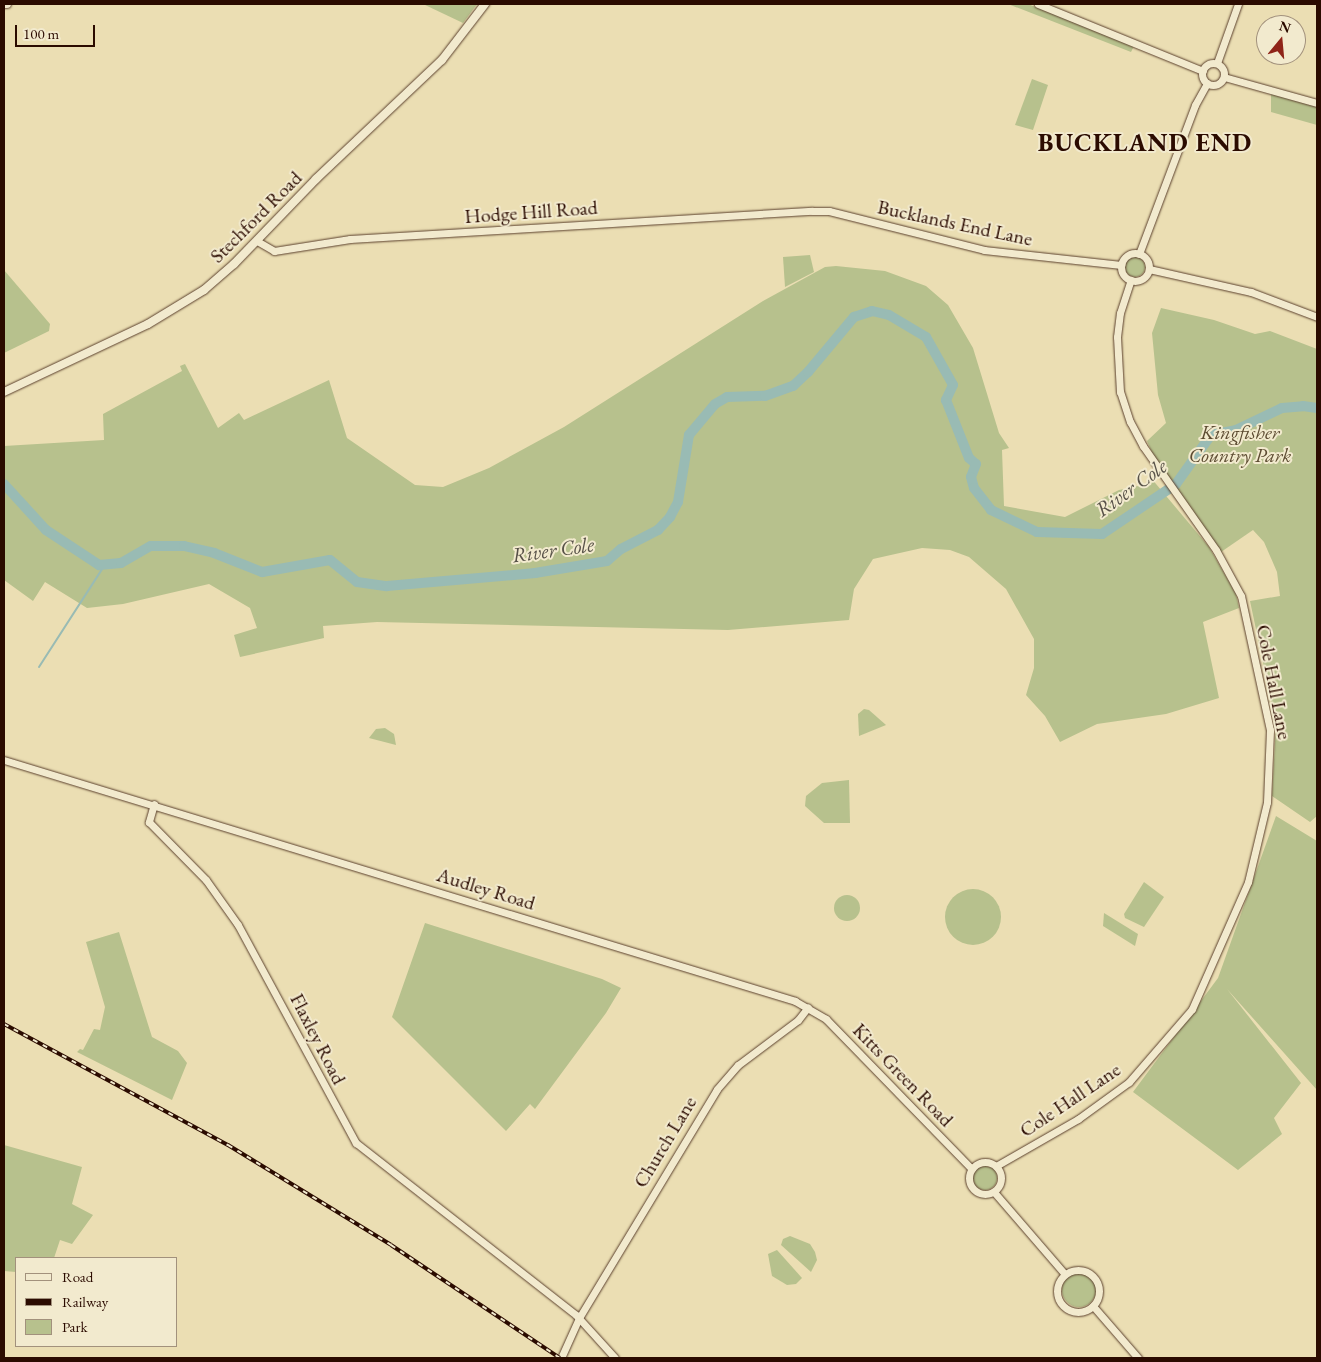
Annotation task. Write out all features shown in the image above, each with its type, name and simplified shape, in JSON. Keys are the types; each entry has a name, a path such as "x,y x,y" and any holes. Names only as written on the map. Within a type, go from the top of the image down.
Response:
{"main road":[{"name":"Stechford Road","path":"4,392 162,316 204,290 257,242 316,179 442,60 485,4"}],"street":[{"path":"1038,4 1202,71 1208,83"},
{"path":"1217,63 1229,37 1238,4"},
{"path":"1202,71 1208,64 1217,63"},
{"path":"1217,63 1223,69 1224,77"},
{"path":"1208,83 1217,84 1224,77"},
{"path":"1224,77 1317,103"},
{"path":"1139,254 1195,105 1208,83"},
{"name":"Hodge Hill Road","path":"257,242 274,251 350,239 812,211"},
{"name":"Bucklands End Lane","path":"812,211 829,211 984,250 1121,265"},
{"path":"1139,254 1146,258 1149,269 1143,279 1131,280 1125,277 1121,265 1128,255 1139,254"},
{"path":"1149,269 1242,290 1317,318"},
{"name":"Cole Hall Lane","path":"996,1166 1108,1098 1136,1076 1192,1009 1204,987 1252,868 1267,802 1271,760 1270,730 1264,692 1240,596 1216,550 1178,498 1130,422 1120,392 1117,337 1120,313 1131,280"},
{"path":"5,760 154,804"},
{"name":"Audley Road","path":"154,804 808,1007"},
{"name":"Flaxley Road","path":"154,804 149,822 206,880 238,925 356,1143 580,1318 615,1358"},
{"name":"Kitts Green Road","path":"808,1007 826,1019 972,1169"},
{"name":"Church Lane","path":"561,1358 580,1318 717,1089 738,1065 798,1020 808,1007"},
{"path":"985,1162 996,1166 1002,1178 994,1192 985,1194 975,1190 969,1180 972,1169 985,1162"},
{"path":"994,1192 1064,1273"},
{"path":"1079,1269 1093,1276 1099,1288 1092,1306 1077,1312 1061,1304 1056,1291 1064,1273 1079,1269"},
{"path":"1092,1306 1138,1358"}],"green space":[{"path":"423,4 477,4 463,23"},
{"path":"1008,4 1028,4 1134,46 1131,52"},
{"path":"1032,79 1048,85 1033,130 1015,125"},
{"path":"1271,94 1317,106 1317,125 1271,112"},
{"path":"810,255 814,272 785,287 783,257"},
{"path":"1131,257 1139,257 1145,263 1145,271 1139,277 1131,277 1125,271 1125,263"},
{"path":"836,266 885,271 926,286 948,305 973,348 999,433 1009,448 1002,450 1004,506 1065,517 1119,490 1148,484 1151,478 1209,547 1236,594 1239,608 1203,622 1219,698 1166,714 1097,724 1060,742 1045,716 1026,695 1034,668 1034,639 1006,589 969,557 950,550 922,548 873,559 854,589 849,620 728,630 377,622 323,626 324,638 240,657 234,635 257,628 250,608 209,584 123,604 87,608 45,582 33,601 4,580 4,446 104,440 103,414 182,371 180,366 185,364 218,428 239,413 244,420 329,380 347,438 415,485 443,487 489,468 564,427 763,301 825,267"},
{"path":"4,270 50,324 49,331 4,353"},
{"name":"Kingfisher Country Park","path":"1161,308 1214,320 1255,334 1270,331 1317,349 1317,816 1310,822 1272,796 1276,724 1250,601 1280,596 1277,572 1264,542 1253,530 1221,552 1153,455 1147,441 1166,423 1158,395 1152,333"},
{"path":"864,709 869,710 886,725 859,736 858,714"},
{"path":"385,728 394,734 396,745 369,738 376,729"},
{"path":"849,780 850,823 824,823 805,806 806,796 822,783"},
{"path":"1276,816 1317,841 1317,1090 1227,989 1301,1083 1274,1118 1282,1134 1238,1170 1133,1092 1218,978"},
{"path":"1144,882 1164,897 1144,927 1125,918 1124,914"},
{"path":"973,889 984,891 993,897 999,906 1001,917 999,928 993,937 984,943 973,945 962,943 953,937 947,928 945,917 947,906 953,897 962,891"},
{"path":"847,895 856,899 860,908 856,917 847,921 838,917 834,908 838,899"},
{"path":"1104,913 1138,934 1135,946 1103,926"},
{"path":"425,923 602,979 621,988 606,1013 535,1109 530,1104 506,1131 392,1017"},
{"path":"119,932 152,1037 178,1051 187,1063 172,1100 77,1052 80,1049 83,1050 94,1029 100,1030 105,1007 86,942"},
{"path":"4,1145 82,1167 72,1204 93,1215 72,1244 60,1240 54,1257 15,1257 15,1272 4,1271"},
{"path":"985,1166 994,1169 997,1178 994,1187 985,1190 976,1187 973,1178 976,1169"},
{"path":"790,1236 810,1244 815,1252 817,1260 811,1272 781,1245 783,1239"},
{"path":"777,1250 802,1278 796,1284 787,1285 772,1276 768,1254"},
{"path":"1079,1273 1091,1278 1096,1290 1091,1302 1079,1307 1067,1302 1062,1290 1067,1278"}],"waterway":[{"name":"River Cole","path":"4,484 46,530 99,565 121,563 151,546 184,546 214,553 262,572 330,560 357,582 387,586 535,573 607,561 621,549 658,530 670,517 678,502 689,435 715,404 727,397 765,396 793,386 808,372 854,317 872,311 889,315 926,337 953,385 946,400 969,458 976,464 971,477 974,488 991,510 1037,532 1102,534 1176,484 1211,435 1236,430 1282,408 1303,406 1317,408"},
{"path":"39,667 104,566"}],"railway":[{"path":"4,1024 228,1145 391,1245 560,1358"}],"district":[{"name":"BUCKLAND END","path":"1145,142"}]}
